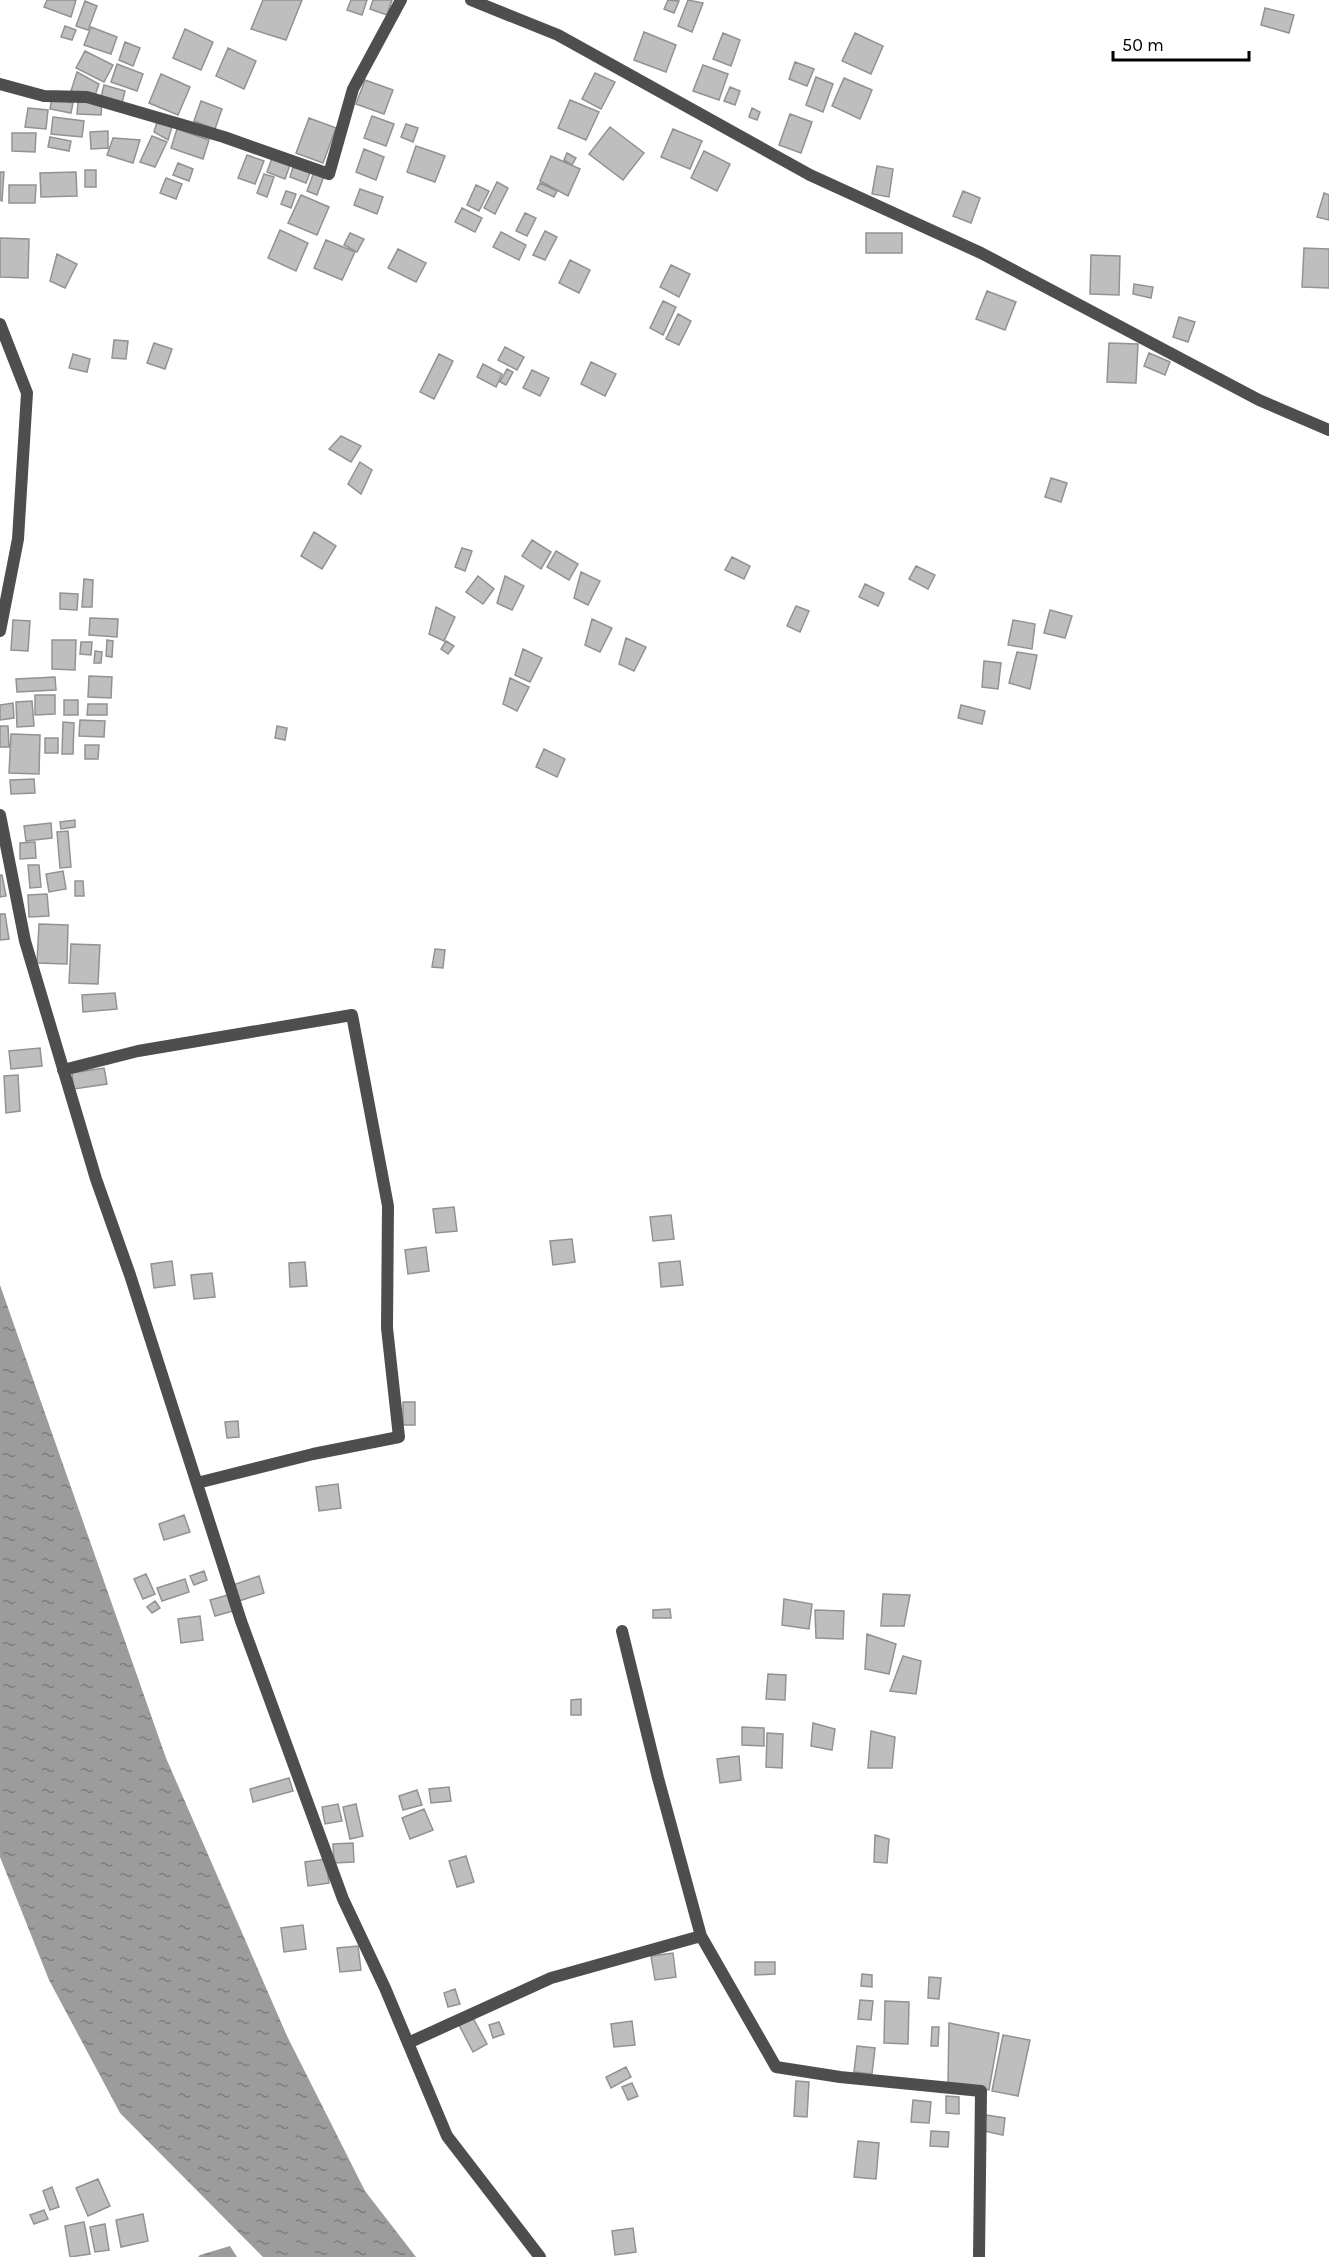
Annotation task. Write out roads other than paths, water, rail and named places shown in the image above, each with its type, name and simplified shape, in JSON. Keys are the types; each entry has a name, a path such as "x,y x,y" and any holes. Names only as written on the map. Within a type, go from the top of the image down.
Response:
{"street":[{"path":"0,84 44,96 87,97 224,137 329,174 353,89 402,0"},
{"path":"471,0 558,35 810,174 981,253 1259,400 1329,430"},
{"path":"0,324 27,393 18,540 0,631"},
{"path":"0,815 25,941 96,1179 130,1275 242,1621 343,1899 447,2136 540,2257"},
{"path":"63,1070 138,1052 352,1015 388,1206 387,1328 399,1437 313,1454 197,1483"},
{"path":"622,1631 658,1778 701,1936 776,2067 840,2077 981,2091 979,2257"},
{"path":"408,2043 551,1978 701,1936"}],"water":[{"path":"0,1285 166,1758 287,2036 365,2191 416,2257 263,2257 120,2113 49,1980 0,1857"},
{"path":"230,2246 237,2257 198,2257 200,2255"}]}
